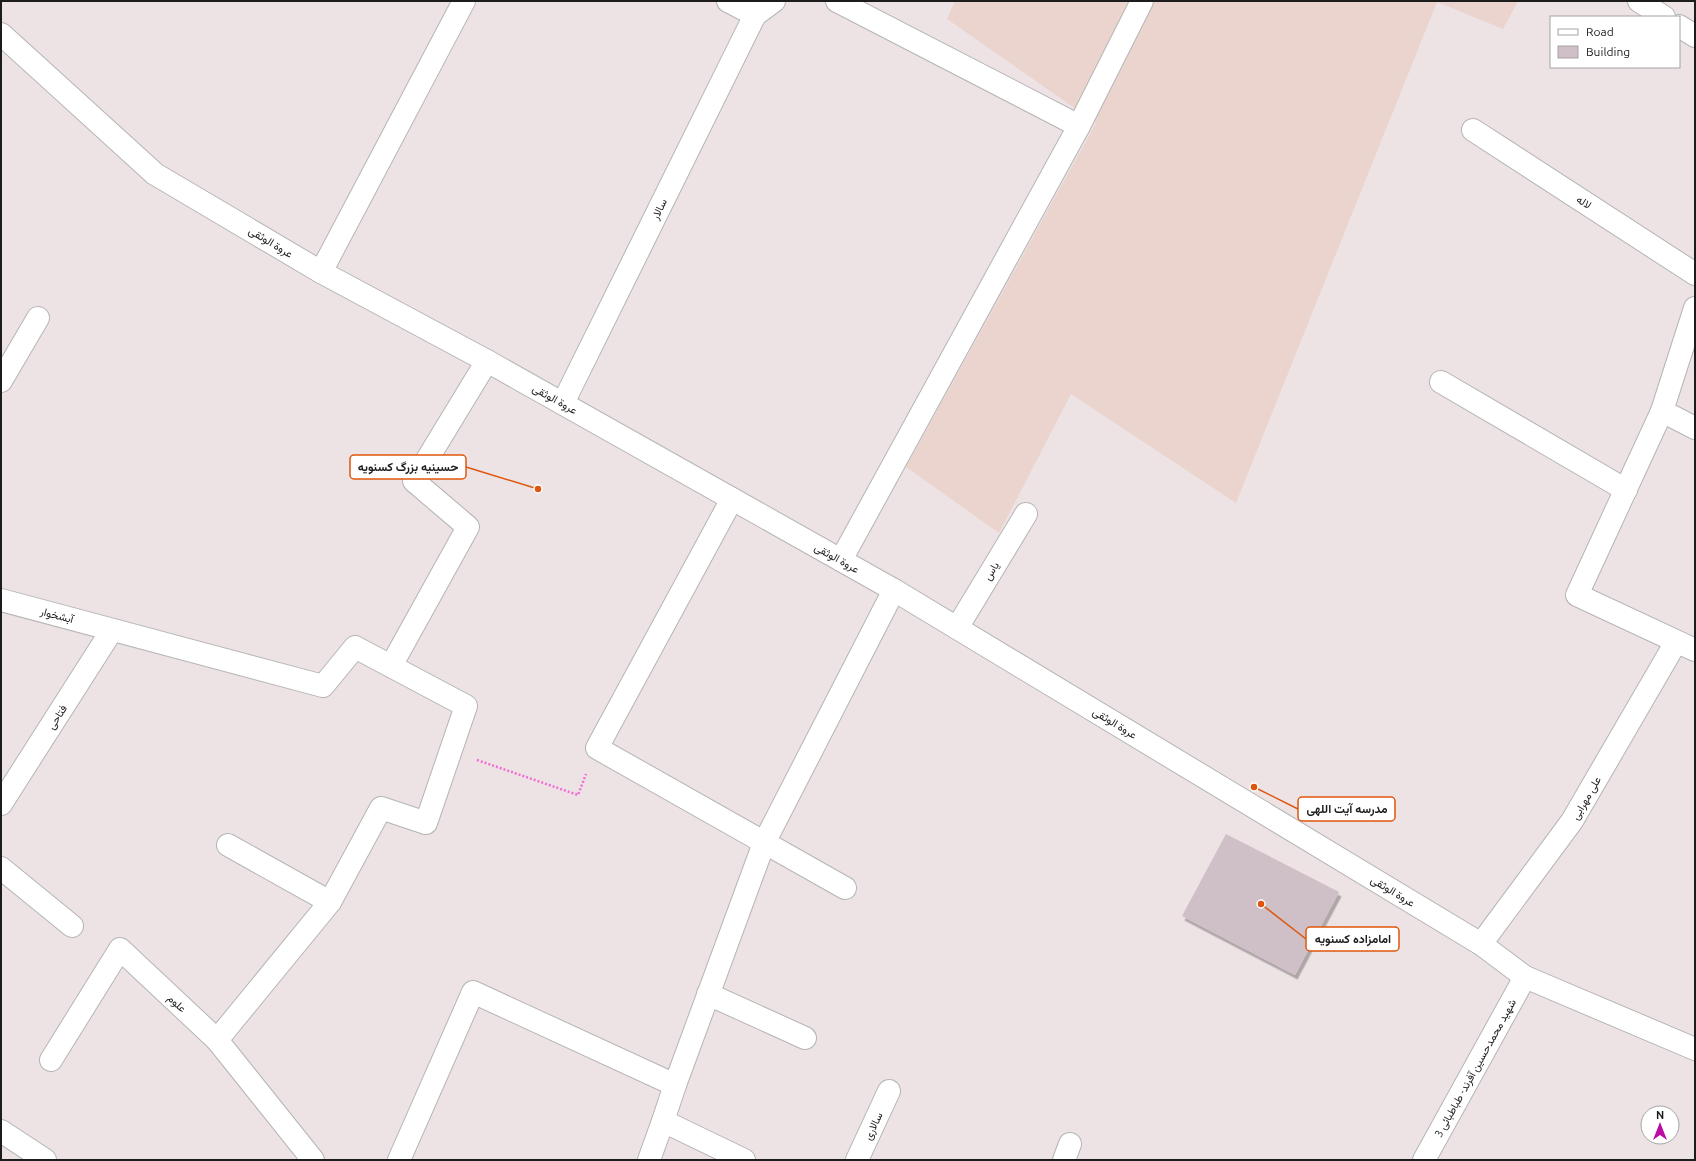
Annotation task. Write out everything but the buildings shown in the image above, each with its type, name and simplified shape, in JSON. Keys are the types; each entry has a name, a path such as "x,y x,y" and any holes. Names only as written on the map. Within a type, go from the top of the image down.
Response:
{"street":[{"path":"321,272 464,1"},
{"path":"728,1 755,15 774,1"},
{"path":"837,1 1079,126"},
{"path":"841,560 1079,126 1142,1"},
{"path":"1639,1 1662,16"},
{"name":"سالار","path":"563,403 755,15"},
{"path":"1680,27 1695,36"},
{"name":"عروة الوثقی","path":"1,34 155,174 321,272 563,403 894,590 1481,944 1525,977 1695,1049"},
{"name":"لاله","path":"1473,130 1695,274"},
{"path":"1685,646 1577,595 1662,411 1695,308"},
{"path":"1,381 38,318"},
{"path":"218,1040 330,902 381,808 426,823 466,706 391,666 468,527 414,481 487,361"},
{"path":"1441,382 1626,490"},
{"path":"1662,411 1695,428"},
{"path":"732,499 597,748 845,888"},
{"name":"یاس","path":"957,628 1026,514"},
{"path":"649,1160 664,1121 674,1085 764,843 894,590"},
{"name":"آبشخوار","path":"1,600 323,686 355,647 391,666"},
{"name":"فتاحی","path":"1,804 112,630"},
{"name":"علی مهرابی","path":"1481,944 1572,821 1685,646"},
{"path":"228,845 330,902"},
{"path":"1,868 72,926"},
{"name":"علوم","path":"51,1060 120,949 218,1040 313,1160"},
{"name":"شهید محمدحسین آفرند- طباطبائی 3","path":"1424,1160 1525,977"},
{"path":"399,1160 473,992 674,1085"},
{"path":"708,994 805,1038"},
{"name":"سالاری","path":"857,1160 889,1091"},
{"path":"664,1121 744,1160"},
{"path":"1,1131 34,1157"}],"path":[{"path":"451,751 578,795 597,748"}],"shaded area":[{"path":"955,1 1518,1 1503,29 1437,2 1236,503 1071,394 999,533 906,467 1096,123 947,19"}],"place":[{"name":"حسینیه بزرگ کسنویه","path":"538,489"},
{"name":"مدرسه آیت اللهی","path":"1254,787"},
{"name":"امامزاده کسنویه","path":"1261,904"}]}
